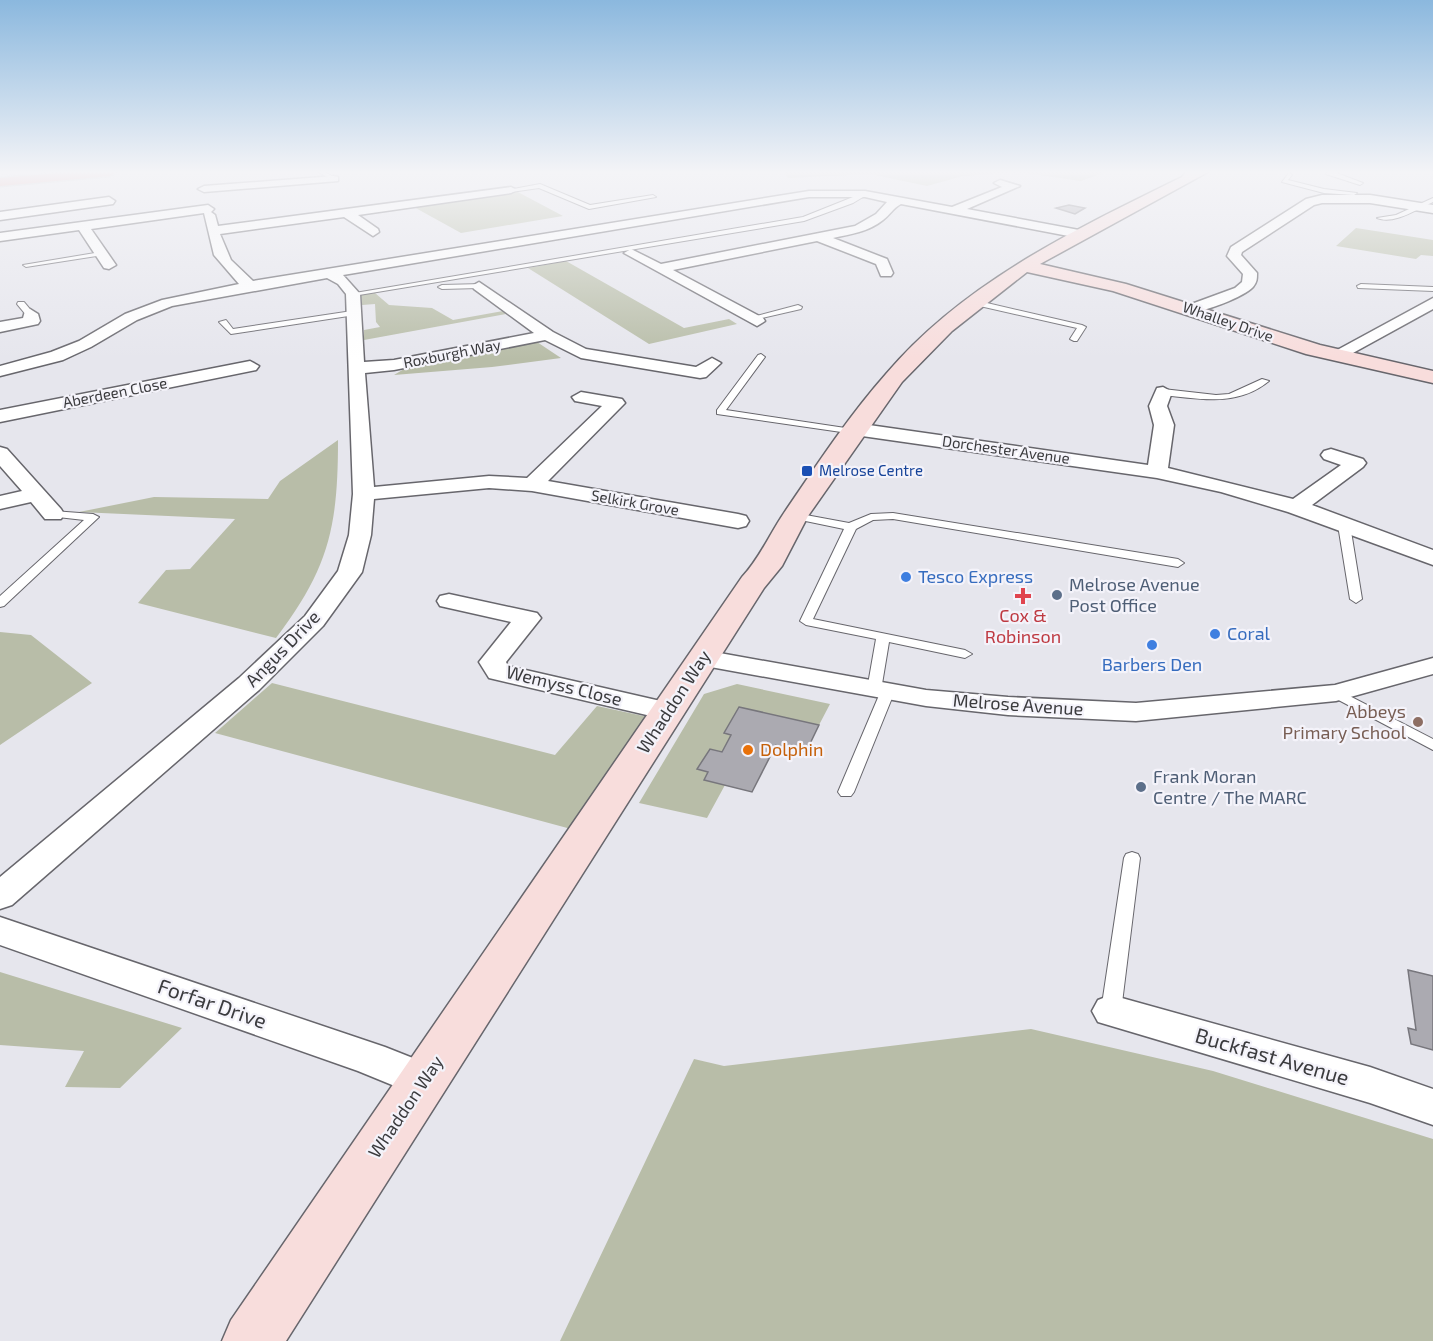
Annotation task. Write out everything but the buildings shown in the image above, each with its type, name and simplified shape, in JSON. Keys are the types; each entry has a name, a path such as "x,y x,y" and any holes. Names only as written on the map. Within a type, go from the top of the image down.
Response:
{"street":[{"path":"88,235 105,260"},
{"path":"214,235 219,255 226,266 250,286"},
{"path":"0,371 57,357 85,344 131,317 167,303 250,286 567,235"},
{"path":"661,268 835,235"},
{"name":"Whaddon Way","path":"252,1341 752,583 768,566 795,516 853,431 894,377 974,302 1024,266 1078,235"},
{"path":"1191,309 1240,291 1249,283 1250,273 1234,256 1236,250 1260,235"},
{"path":"821,238 882,262 886,273"},
{"path":"631,253 755,320"},
{"name":"Whalley Drive","path":"1024,266 1092,279 1191,309 1276,339 1433,377"},
{"path":"331,274 342,281 353,304"},
{"path":"479,286 547,335 581,353 700,373 712,363"},
{"path":"1336,355 1433,303"},
{"name":"Angus Drive","path":"0,896 241,692 314,621 350,572 360,535 364,494 353,304"},
{"path":"0,327 32,321 26,309"},
{"name":"Roxburgh Way","path":"357,368 394,365 547,335"},
{"name":"Aberdeen Close","path":"0,416 227,367 250,366"},
{"path":"1157,472 1164,425 1158,406 1162,393"},
{"path":"532,485 616,404 581,398"},
{"name":"Dorchester Avenue","path":"853,431 1157,472 1296,507 1433,558"},
{"path":"0,453 53,514"},
{"path":"1296,507 1356,464 1331,454"},
{"name":"Selkirk Grove","path":"364,494 489,482 532,485 738,521"},
{"path":"0,503 35,494"},
{"name":"Wemyss Close","path":"449,601 528,618 492,662 499,672 668,711"},
{"name":"Melrose Avenue","path":"703,658 880,691 1008,706 1136,712 1336,693 1433,666"},
{"name":"Forfar Drive","path":"0,931 371,1059 424,1080"},
{"name":"Buckfast Avenue","path":"1111,1011 1370,1085 1433,1107"}],"lane":[{"path":"223,322 231,332 353,304 721,235"},
{"path":"26,265 105,260"},
{"path":"1361,285 1433,289"},
{"path":"436,288 479,286"},
{"path":"974,302 1082,327 1074,339"},
{"path":"755,320 798,307"},
{"path":"761,357 720,411 853,431"},
{"path":"1162,393 1216,398 1231,396 1265,381"},
{"path":"0,603 93,517 53,514"},
{"path":"965,654 883,639 806,621 851,527 863,518 877,515 893,516 1178,563"},
{"path":"795,516 851,527"},
{"path":"1344,525 1356,599"},
{"path":"846,792 880,691 883,639"},
{"path":"1336,693 1433,745"},
{"path":"1111,1011 1132,858"}],"green space":[{"path":"1349,235 1398,235 1433,240 1433,256 1421,255 1416,259 1336,246"},
{"path":"566,261 684,328 729,319 737,324 649,344 528,268"},
{"path":"375,293 389,305 432,308 453,320 503,311 506,314 364,340 364,330 380,327 376,322 375,304 362,305 361,295"},
{"path":"537,342 561,358 492,367 394,375 404,369"},
{"path":"338,440 336,498 327,545 308,590 276,638 138,603 166,570 190,569 235,519 79,512 154,497 268,499 280,481"},
{"path":"0,632 31,635 92,683 0,745"},
{"path":"272,683 555,755 597,706 648,717 571,829 215,733"},
{"path":"737,684 830,704 819,725 725,733 731,735 722,752 710,749 698,769 708,772 704,780 725,785 707,818 639,803 704,694"},
{"path":"0,972 182,1028 120,1088 65,1087 84,1051 0,1045"},
{"path":"1031,1029 1213,1071 1433,1139 1433,1341 560,1341 694,1059 724,1066"}],"place":[{"name":"Melrose Centre","path":"807,471"},
{"name":"Tesco Express","path":"906,577"},
{"name":"Melrose Avenue Post Office","path":"1057,595"},
{"name":"Cox & Robinson","path":"1023,596"},
{"name":"Coral","path":"1215,634"},
{"name":"Barbers Den","path":"1152,645"},
{"name":"Abbeys Primary School","path":"1418,722"},
{"name":"Dolphin","path":"748,750"},
{"name":"Frank Moran Centre / The MARC","path":"1141,787"}]}
